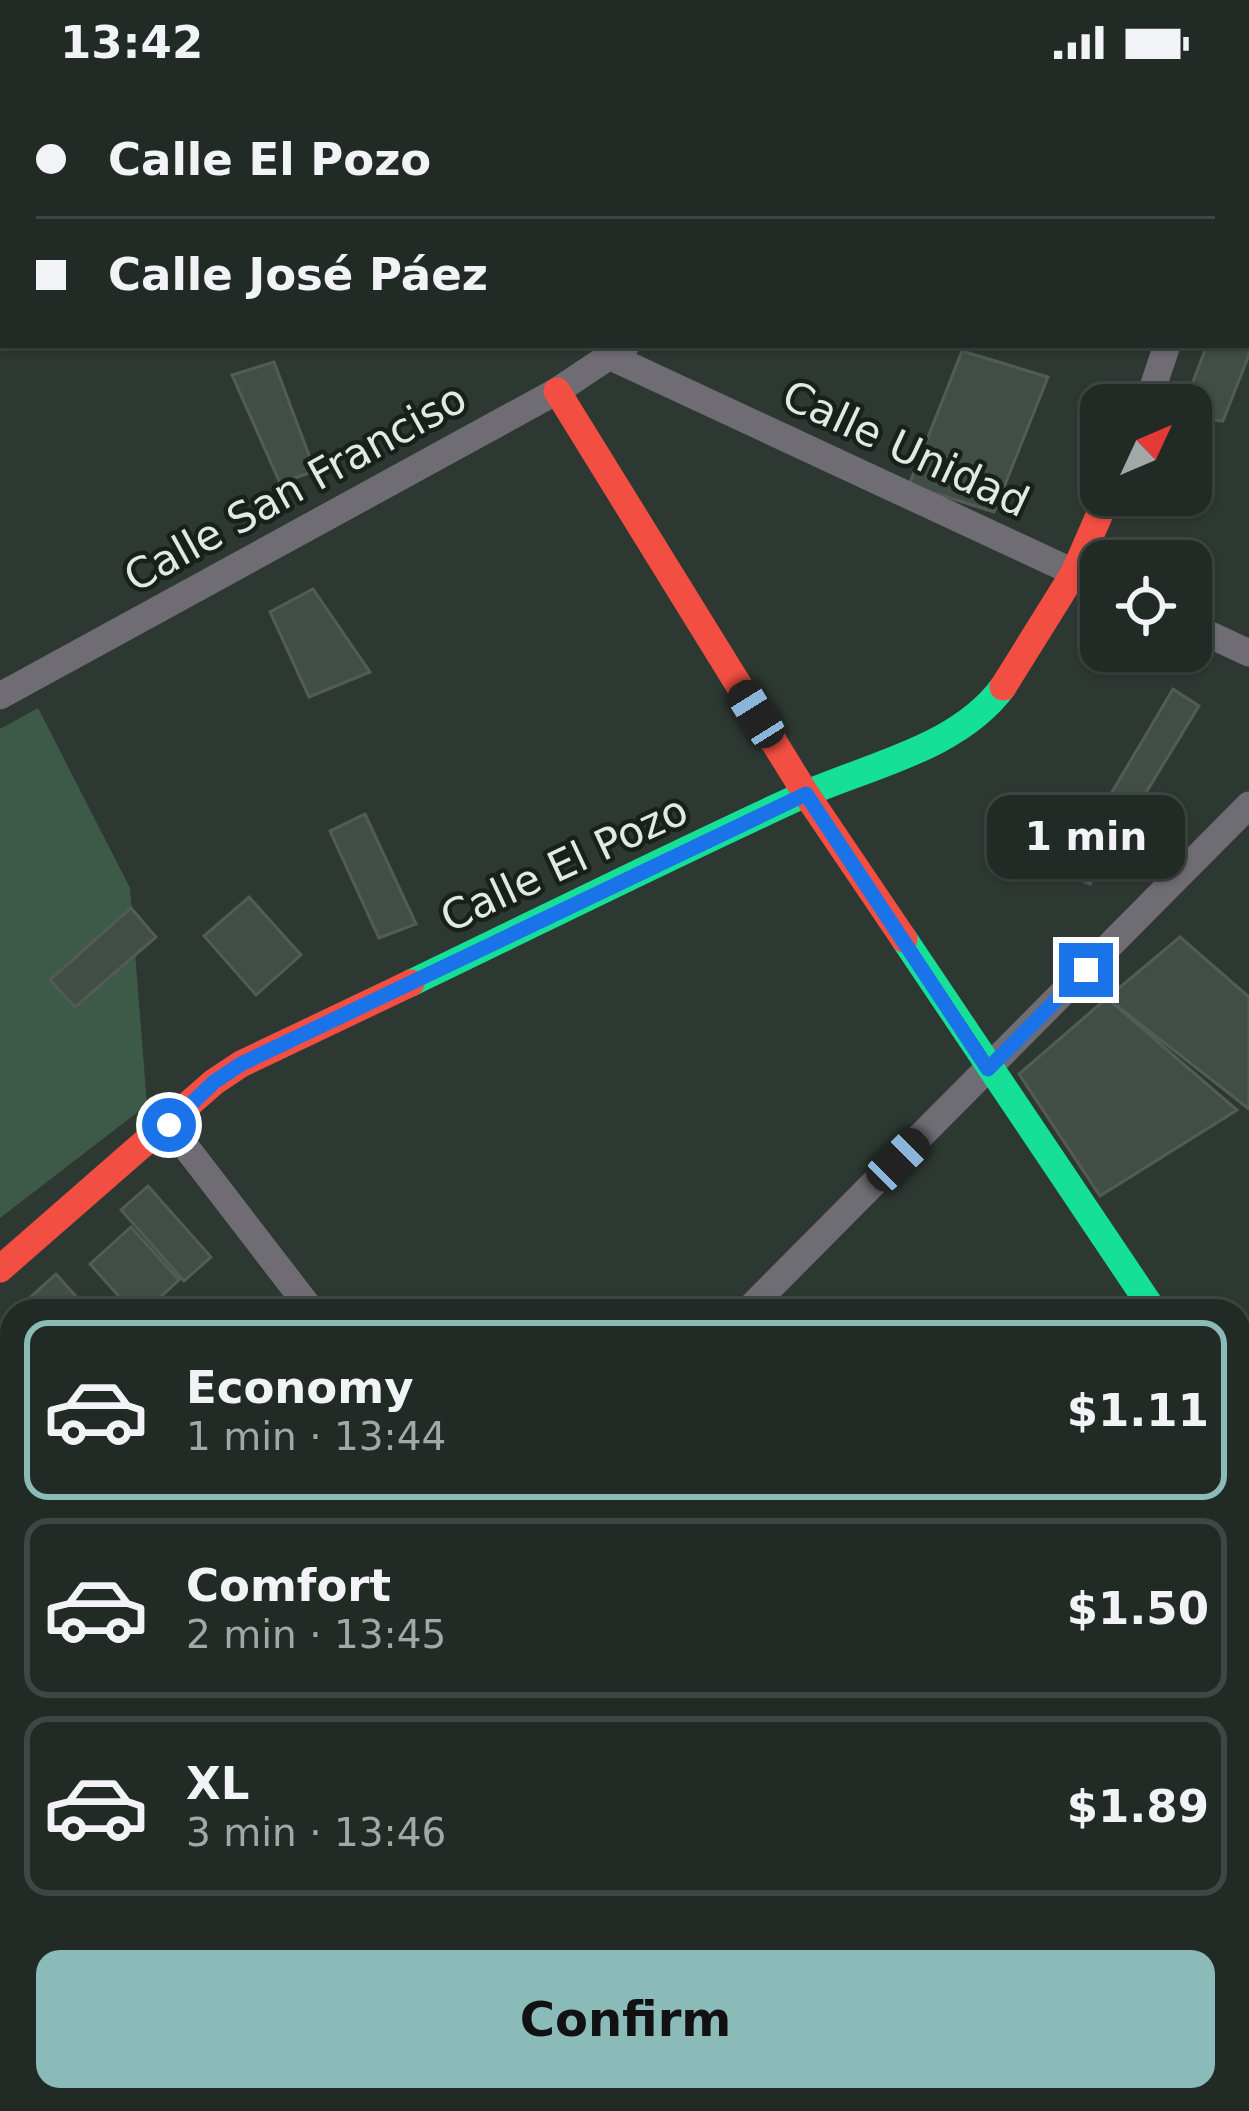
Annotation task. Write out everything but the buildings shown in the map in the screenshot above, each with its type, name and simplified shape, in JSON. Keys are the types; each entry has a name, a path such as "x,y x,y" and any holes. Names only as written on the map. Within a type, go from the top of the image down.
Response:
{"street":[{"path":"1154,384 1166,348"},
{"name":"Calle San Franciso","path":"0,696 557,392 618,351"},
{"name":"Calle Unidad","path":"618,351 1080,576"},
{"path":"557,392 806,794 1146,1299"},
{"name":"Calle El Pozo","path":"0,1269 214,1082 241,1064 806,794 959,730 986,710 1074,573 1099,516"},
{"path":"1212,636 1249,653"},
{"path":"759,1299 1249,805"},
{"path":"169,1125 303,1299"}],"green space":[{"path":"38,708 130,888 147,1105 0,1218 0,729"}],"traffic: fast":[{"path":"411,983 803,795 912,753 962,725 1003,687"},
{"path":"904,939 1146,1299"}],"traffic: jam":[{"path":"557,391 806,794 904,939"},
{"path":"1003,687 1074,573 1099,516"},
{"path":"0,1269 214,1082 241,1064 411,983"}],"route":[{"path":"169,1125 214,1082 241,1064 806,794 988,1069 1086,970"}]}
